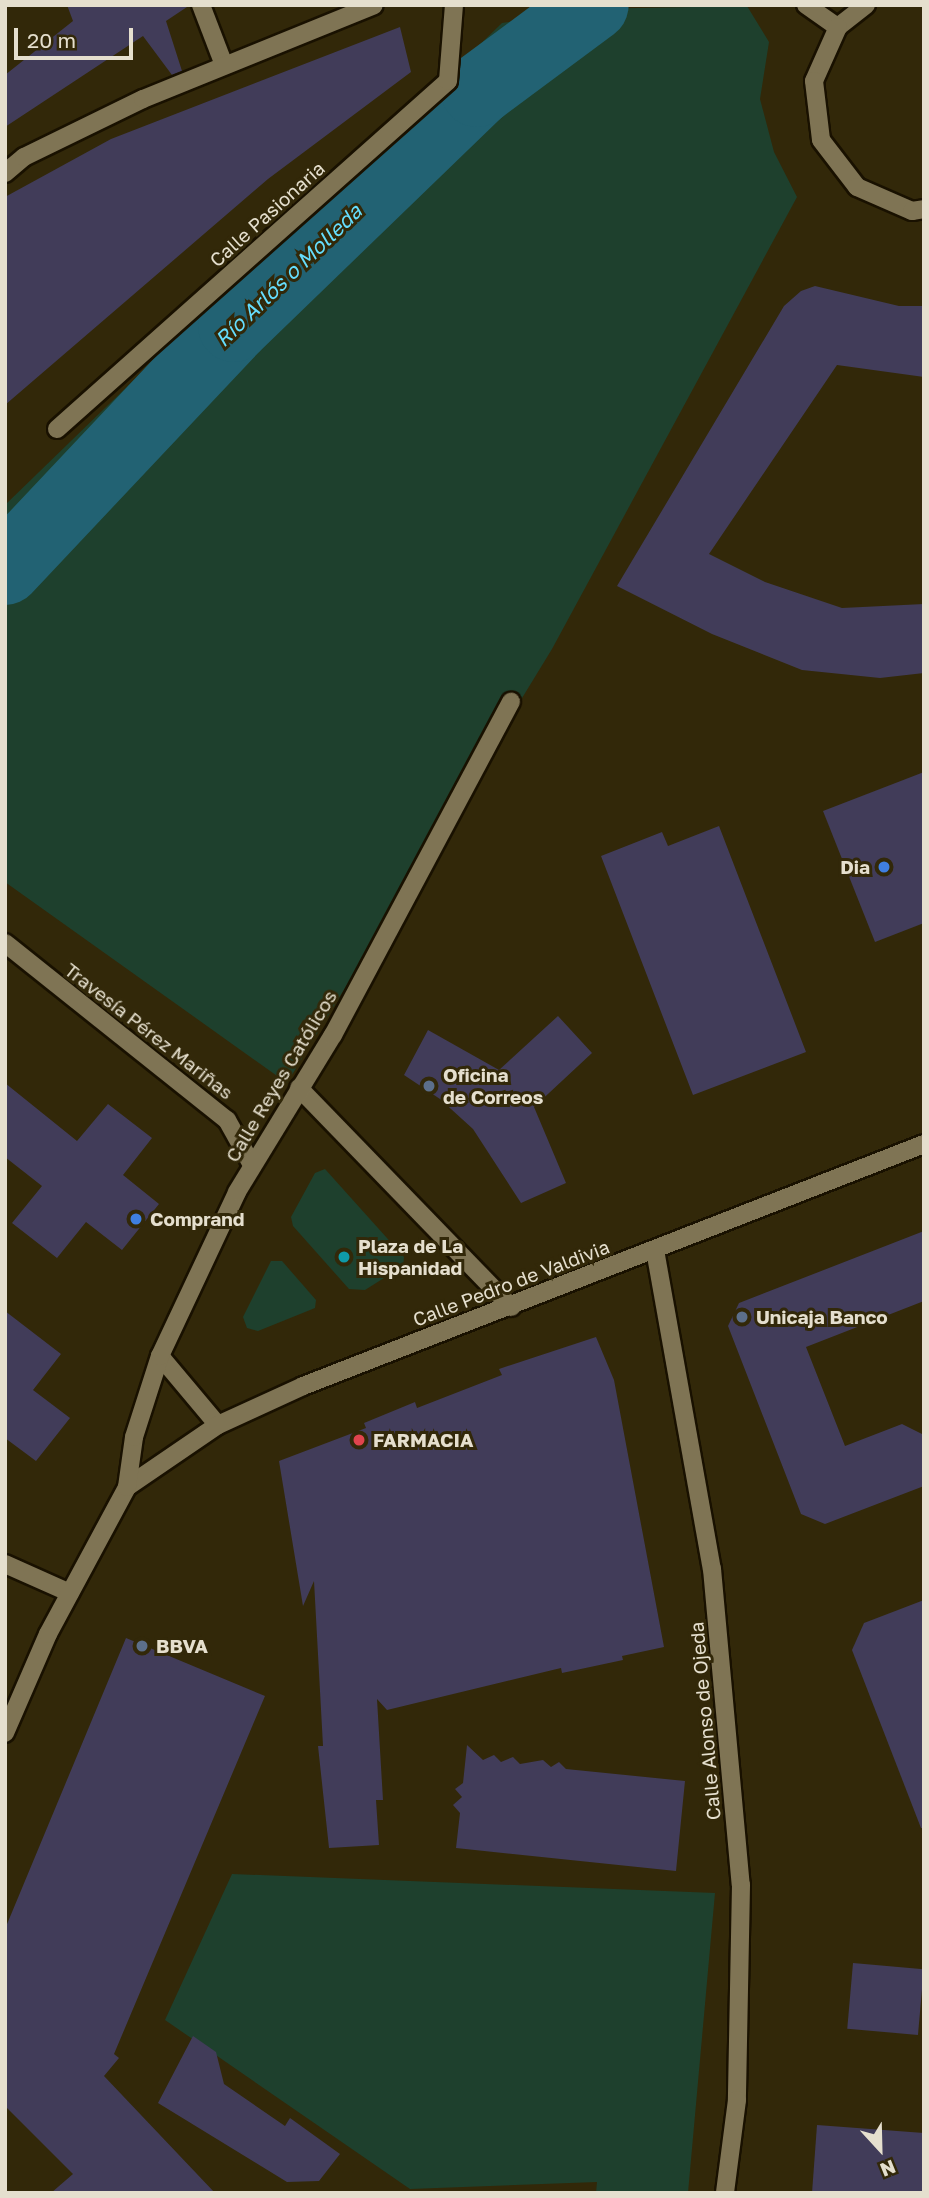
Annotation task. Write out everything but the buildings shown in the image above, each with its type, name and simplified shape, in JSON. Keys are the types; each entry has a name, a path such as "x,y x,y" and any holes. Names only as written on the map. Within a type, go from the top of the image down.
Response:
{"street":[{"path":"201,5 224,65"},
{"path":"5,173 24,157 224,65 374,5"},
{"name":"Calle Pasionaria","path":"57,429 448,81 454,5"},
{"path":"806,5 838,27"},
{"path":"866,5 838,27 814,81 821,140 857,187 912,211 924,209"},
{"name":"Calle Reyes Católicos","path":"127,1487 134,1437 160,1356 252,1165 333,1035 511,702"},
{"name":"Travesía Pérez Mariñas","path":"5,943 228,1120 252,1165"},
{"path":"299,1088 511,1307"},
{"name":"Calle Pedro de Valdivia","path":"127,1487 218,1425 303,1385 511,1307 924,1144"},
{"name":"Calle Alonso de Ojeda","path":"655,1250 712,1569 741,1885 737,2100 725,2193"},
{"path":"160,1356 218,1425"},
{"path":"5,1733 70,1593 127,1487"},
{"path":"5,1564 70,1593"}],"green space":[{"path":"747,6 769,42 760,99 774,152 797,197 552,649 287,1083 5,882 5,505 502,23 584,9"},
{"path":"325,1169 404,1257 403,1266 365,1290 349,1289 293,1226 291,1217 315,1173"},
{"path":"271,1261 282,1261 316,1300 315,1308 258,1331 247,1328 243,1317"},
{"path":"232,1874 715,1893 688,2193 596,2193 597,2182 410,2189 165,2020"}],"waterway":[{"name":"Río Arlós o Molleda","path":"5,569 234,326 477,91 593,5"}],"place":[{"name":"Dia","path":"884,867"},
{"name":"Oficina de Correos","path":"429,1086"},
{"name":"Comprand","path":"136,1219"},
{"name":"Plaza de La Hispanidad","path":"344,1257"},
{"name":"Unicaja Banco","path":"742,1317"},
{"name":"FARMACIA","path":"359,1440"},
{"name":"BBVA","path":"142,1646"}]}
